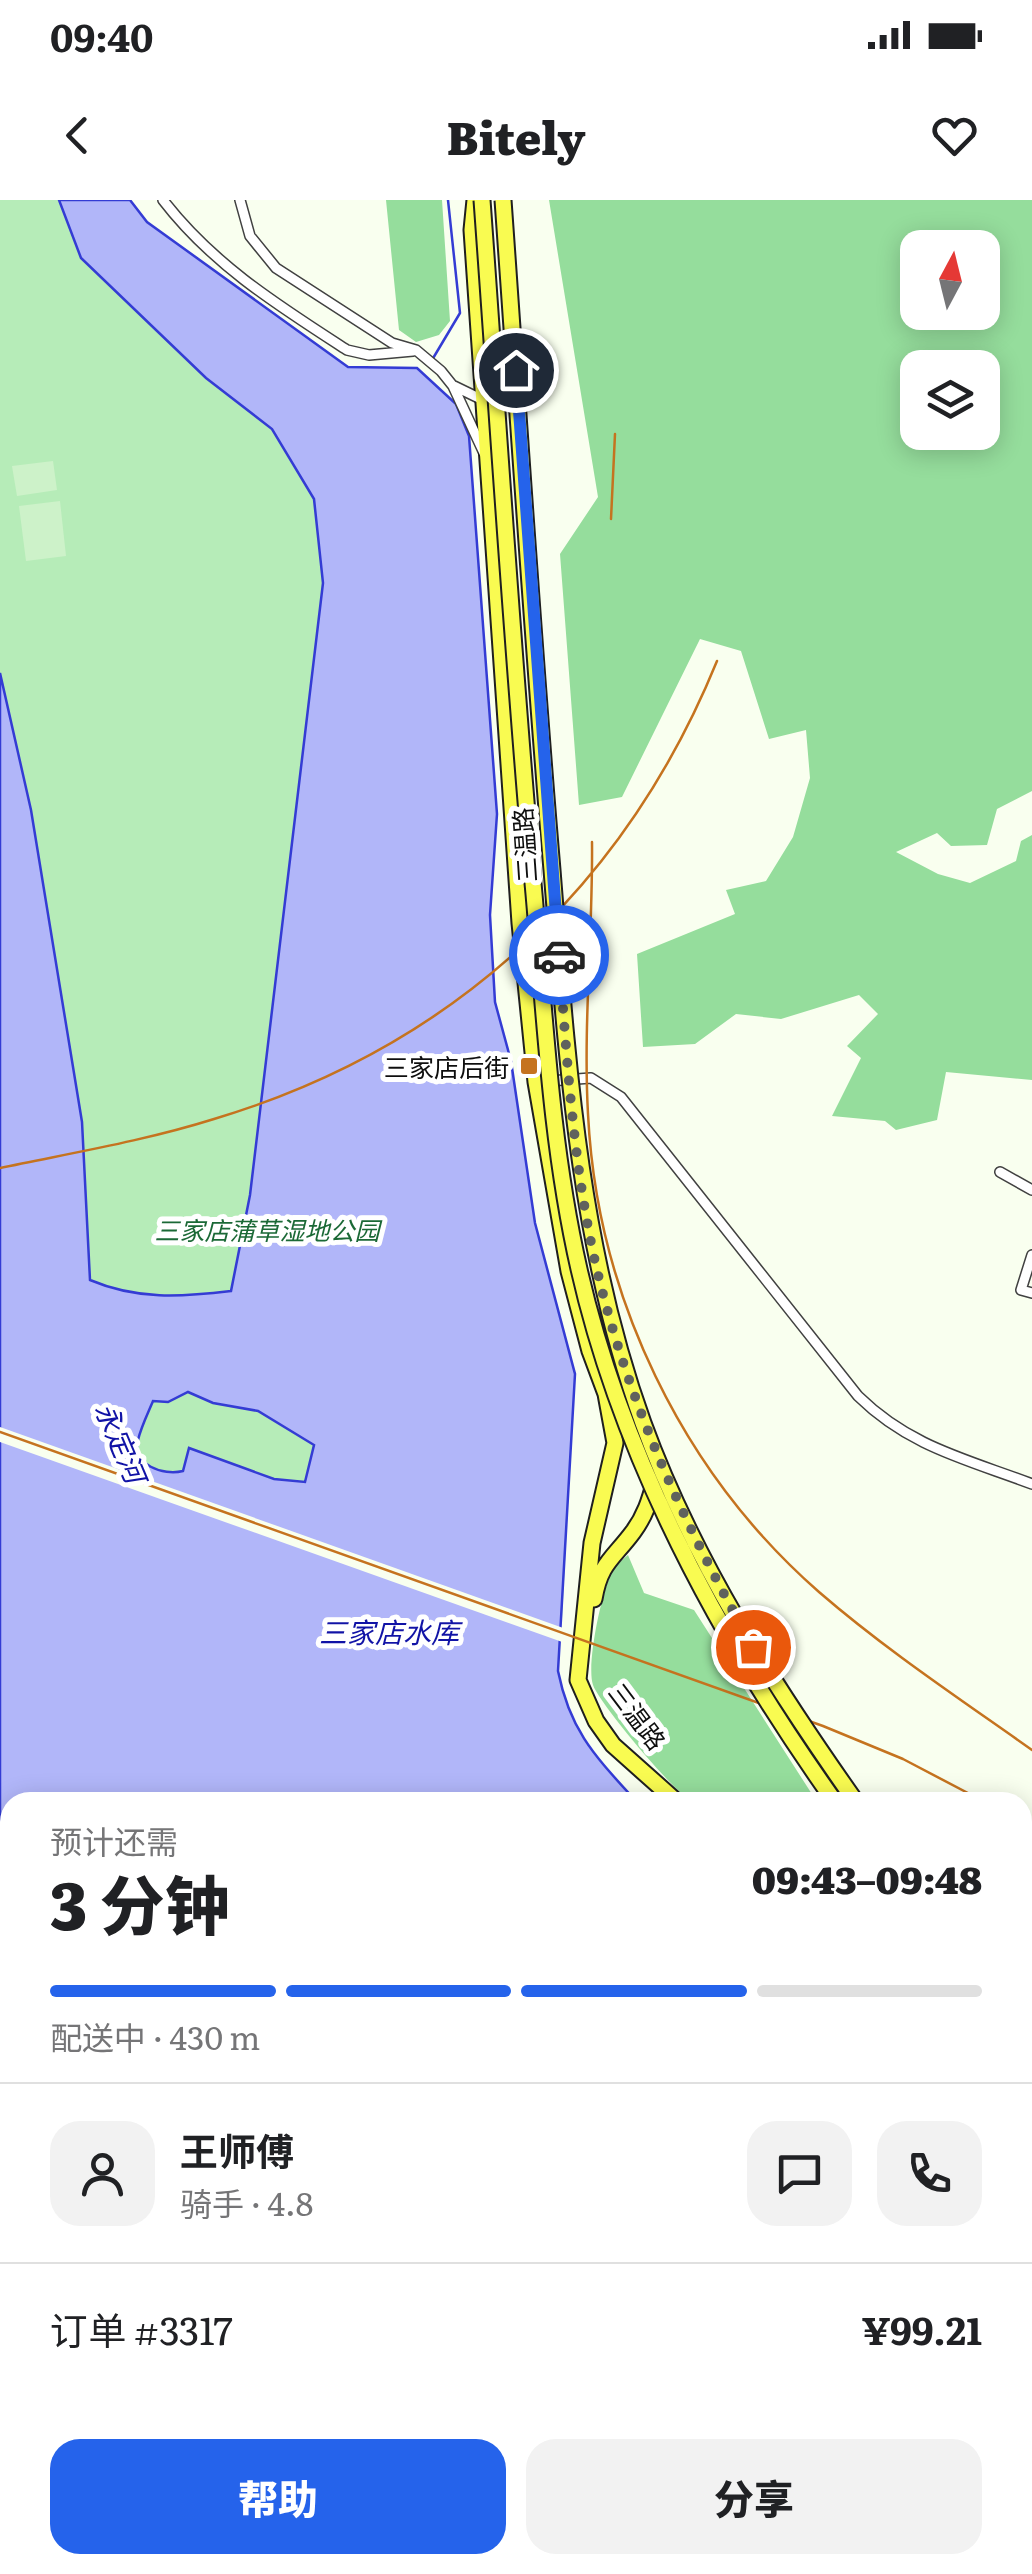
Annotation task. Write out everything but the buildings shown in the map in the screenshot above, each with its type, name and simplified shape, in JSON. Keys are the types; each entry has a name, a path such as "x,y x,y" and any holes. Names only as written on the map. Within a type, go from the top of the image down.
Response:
{"highway":[{"name":"三温路","path":"478,200 472,230 520,923 536,1082 569,1271 606,1394 615,1443 592,1542 578,1680 596,1722 634,1768 663,1792"},
{"path":"478,200 554,1126 580,1270 629,1428 683,1554 738,1655 829,1792"},
{"name":"三温路","path":"504,200 566,1079 584,1198 605,1298 643,1422 656,1480 648,1510 632,1534 607,1558 597,1582 584,1679 603,1718 663,1792"},
{"path":"537,693 573,1126 584,1198"},
{"path":"643,1422 696,1546 743,1630 849,1792"}],"street":[{"path":"163,200 181,224 226,268 347,350 368,355 420,354"},
{"path":"240,200 250,236 276,268 392,343 420,354 441,371 452,385 489,466"},
{"path":"452,385 485,401"},
{"path":"536,1082 591,1078 621,1097 858,1396 886,1423 912,1439 1032,1484"},
{"path":"1000,1172 1032,1190"},
{"path":"1032,1255 1022,1290 1032,1294"}],"green space":[{"name":"三家店蒲草湿地公园","path":"0,200 130,200 147,222 348,367 417,368 456,404 469,436 497,814 490,915 495,1002 511,1061 535,1223 575,1374 562,1619 0,1419"},
{"path":"386,200 442,200 450,321 439,335 416,342 399,330"},
{"path":"549,200 1032,200 1032,791 997,809 987,845 951,846 937,833 896,852 938,874 970,883 1016,861 1021,841 1032,835 1032,1080 946,1072 937,1120 896,1130 885,1121 832,1116 861,1058 847,1046 878,1014 859,995 781,1019 736,1014 695,1044 643,1047 637,954 735,914 726,890 766,881 793,837 810,778 806,730 769,739 741,651 700,639 622,797 579,805 560,554 598,497"},
{"path":"53,461 57,490 17,496 12,466"},
{"path":"60,501 66,556 26,561 19,506"},
{"path":"628,1555 644,1593 694,1610 811,1792 681,1792 655,1766 593,1685 593,1645 615,1567"}],"water":[{"name":"三家店水库","path":"59,200 130,200 147,222 348,367 417,368 456,404 469,436 497,814 490,915 495,1002 511,1061 535,1223 575,1374 558,1671 577,1727 628,1792 0,1792 0,673 31,810 82,1122 90,1280 125,1291 159,1295 231,1291 250,1195 323,583 314,499 272,429 206,378 81,258","holes":["188,1392 213,1403 258,1411 314,1445 305,1482 274,1479 189,1448 183,1471 158,1470 144,1462 137,1449 153,1401 168,1402"]}],"pier":[{"path":"0,1427 566,1629 565,1643 0,1442"}],"waterway":[{"path":"432,360 460,313 448,200"}],"railway":[{"path":"611,519 615,434"},
{"path":"0,1168 188,1127 300,1088 379,1050 453,1003 520,949 579,887 632,819 678,743 717,661"},
{"path":"592,842 587,1080 595,1182 609,1249 629,1314 656,1376 688,1436 726,1492 770,1544 870,1634 1032,1750"},
{"path":"0,1432 823,1726 903,1759 966,1792"}],"way so far":[{"path":"559,955 573,1126 596,1266 618,1345 664,1475 696,1546 753,1647"}],"place":[{"name":"三家店后街","path":"529,1066"}],"route":[{"path":"516,370 559,955"}],"water label":[{"name":"永定河","path":"122,1442"}]}
